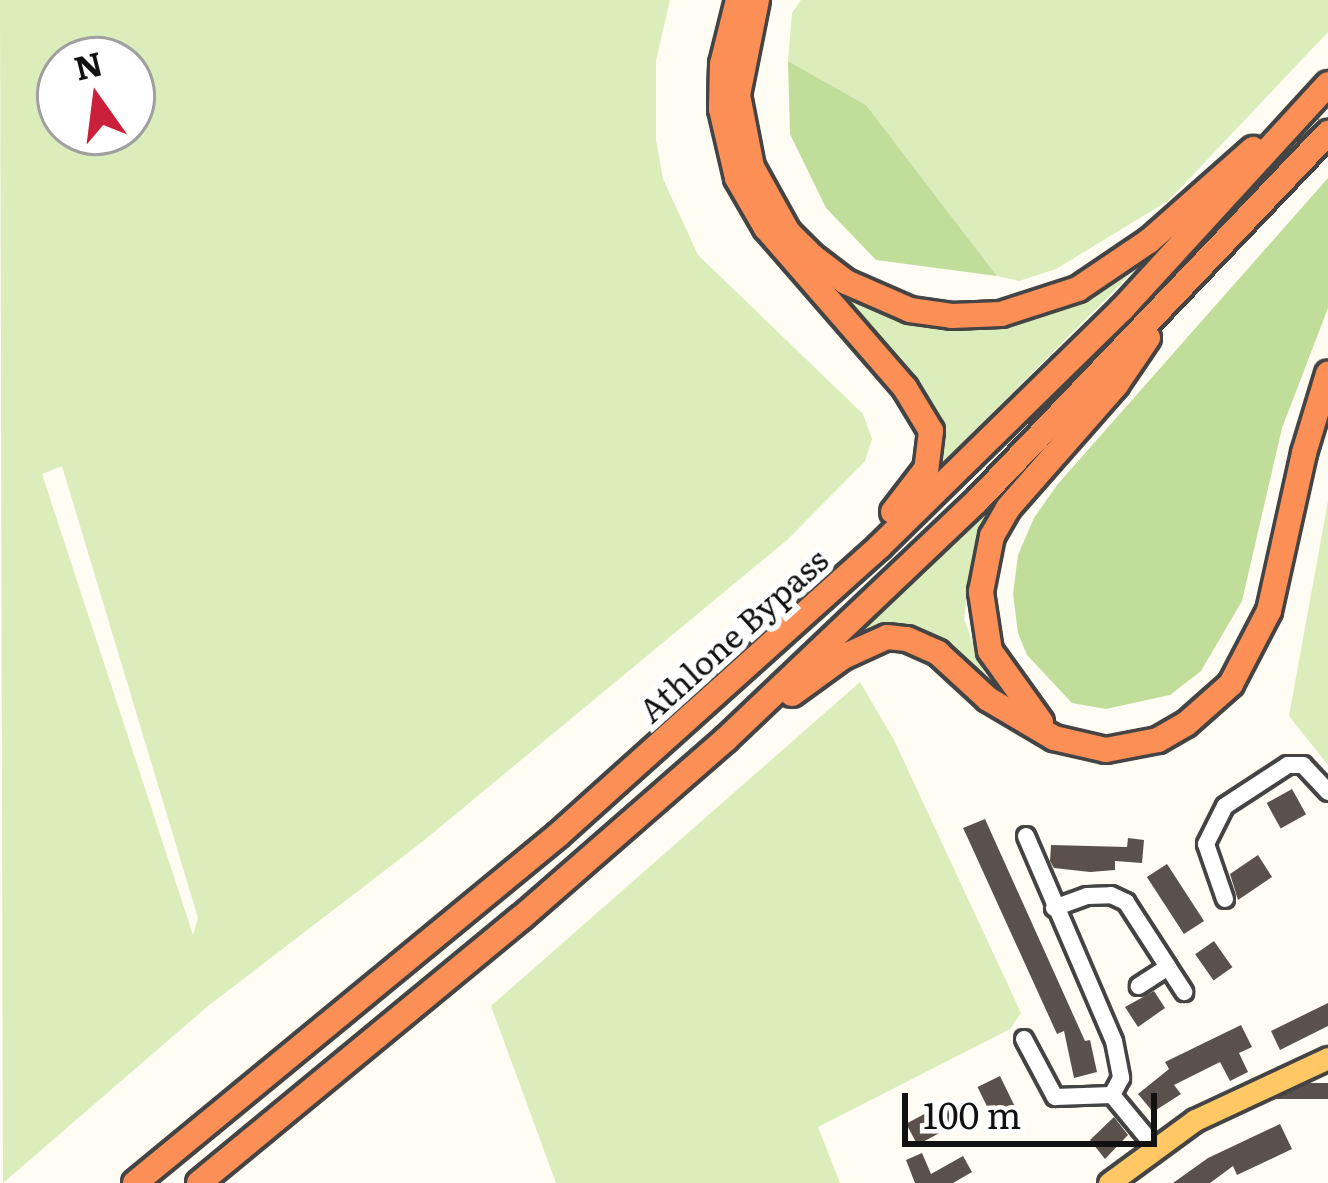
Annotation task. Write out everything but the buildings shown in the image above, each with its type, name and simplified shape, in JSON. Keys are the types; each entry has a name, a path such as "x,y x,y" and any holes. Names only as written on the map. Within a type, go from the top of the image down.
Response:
{"highway":[{"path":"738,0 722,64 721,109 737,178 766,228 905,388 931,431 926,469 910,495 861,544 828,592"},
{"path":"757,0 738,95 752,167 788,232 847,282 910,310 952,316 1040,306 1115,267 1325,87"},
{"name":"Athlone Bypass","path":"135,1183 558,835 828,592 1122,309 1325,87"},
{"path":"199,1183 522,917 726,739 977,501 1328,133"},
{"path":"1054,738 990,651 982,592 992,536 1008,508 1116,385 1193,274"},
{"path":"726,739 842,657 887,637 938,653 988,699 1054,738 1106,750 1158,740 1212,706 1231,685 1269,611 1304,453 1328,374"}],"main road":[{"path":"1109,1183 1209,1113 1328,1058"}],"street":[{"path":"1226,899 1206,844 1225,806 1288,765 1303,764 1328,793"},
{"path":"1026,836 1114,1041 1121,1078 1112,1094"},
{"path":"1054,908 1078,898 1119,897 1135,911 1184,992"},
{"path":"1139,986 1168,967"},
{"path":"1024,1039 1055,1097 1112,1094"},
{"path":"1112,1094 1155,1147"}],"green space":[{"path":"0,0 670,0 656,61 656,140 663,179 698,255 863,414 872,439 865,461 787,540 422,842 208,1006 3,1183","holes":["62,466 198,918 193,935 42,474"]},
{"path":"801,0 1328,0 1328,32 1168,201 1056,269 1019,281 997,276 866,105 788,61 792,13"},
{"path":"788,61 866,105 997,276 876,260 826,208 790,134"},
{"path":"1328,178 1328,308 1282,428 1242,601 1201,671 1170,695 1106,709 1072,703 1027,655 1018,633 1013,594 1018,555 1034,518 1057,485"},
{"path":"1143,262 937,468 937,450 806,267 885,314 945,328 976,329 1040,315"},
{"path":"1328,501 1328,765 1289,716"},
{"path":"995,502 972,556 964,619 989,685 931,634 903,626 862,631"},
{"path":"860,682 894,740 1021,1013 1010,1029 818,1127 840,1183 556,1183 491,1006"}]}
